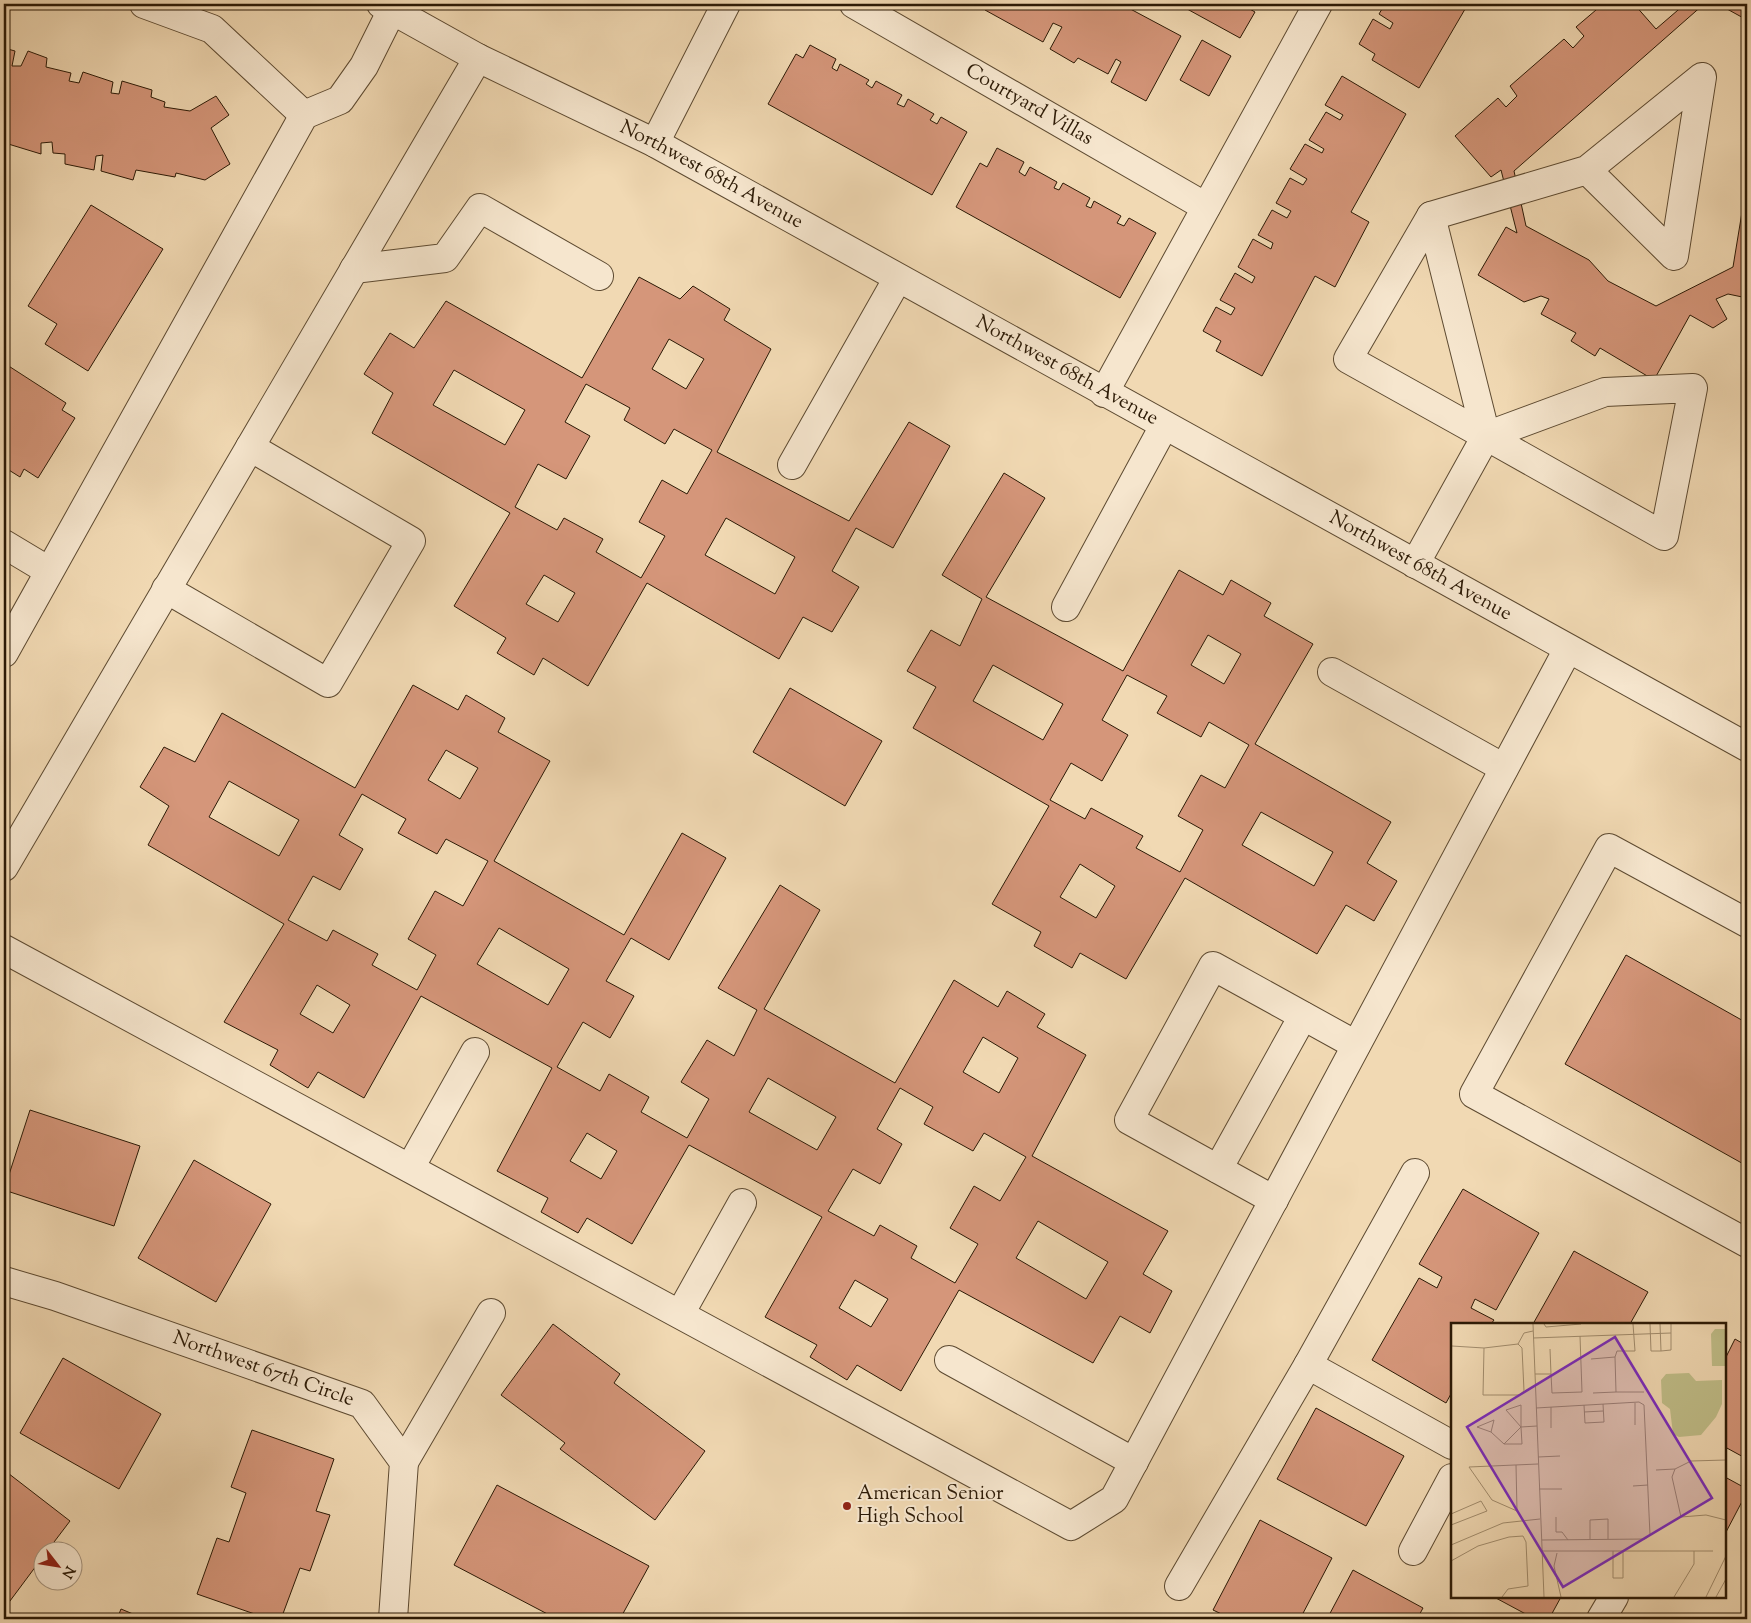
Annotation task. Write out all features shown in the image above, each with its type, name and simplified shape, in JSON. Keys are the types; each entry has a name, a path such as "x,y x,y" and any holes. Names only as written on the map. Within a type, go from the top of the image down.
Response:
{"street":[{"path":"144,4 212,28 304,115"},
{"path":"655,143 726,4"},
{"name":"Courtyard Villas","path":"854,4 1206,207"},
{"path":"1104,393 1318,4"},
{"path":"4,652 304,115 340,100 364,66 386,7"},
{"name":"Northwest 68th Avenue","path":"386,7 478,58 655,143 1747,747"},
{"path":"4,867 478,58"},
{"path":"1415,564 1486,436 1605,392 1693,388 1664,536 1486,436 1348,359 1431,216 1587,170 1702,77 1674,256 1587,170"},
{"path":"354,269 445,258 480,208 599,276"},
{"path":"1431,216 1486,436"},
{"path":"792,465 898,278"},
{"path":"1066,607 1164,426"},
{"path":"166,589 328,683 411,541 250,447"},
{"path":"4,544 49,571"},
{"path":"4,949 1071,1526 1114,1499 1568,649"},
{"path":"1332,672 1504,768"},
{"path":"1747,923 1609,848 1474,1094 1747,1243"},
{"path":"1274,1200 1129,1120 1213,966 1356,1045"},
{"path":"1218,1170 1303,1016"},
{"path":"410,1168 475,1052"},
{"path":"1179,1586 1308,1365 1414,1173"},
{"path":"680,1314 742,1203"},
{"name":"Northwest 67th Circle","path":"4,1281 55,1296 362,1404 404,1462"},
{"path":"393,1619 404,1462 491,1313"},
{"path":"949,1360 1134,1462"},
{"path":"1308,1365 1451,1444"},
{"path":"1413,1551 1451,1480"},
{"path":"1601,1619 1613,1598"}],"building":[{"path":"988,4 1121,4 1181,36 1146,101 1111,82 1121,62 1116,59 1108,74 1078,58 1074,63 1050,49 1062,27 1053,23 1043,42 985,10"},
{"path":"1178,4 1241,4 1255,12 1240,38"},
{"path":"1385,4 1468,4 1419,88 1372,60 1375,54 1359,44 1373,19 1390,29 1393,23 1379,14"},
{"path":"1603,4 1634,4 1656,29 1685,4 1704,4 1514,171 1526,226 1589,260 1608,281 1656,306 1733,267 1743,206 1747,198 1747,298 1728,294 1716,299 1727,319 1713,328 1690,315 1654,380 1600,348 1595,356 1571,341 1576,333 1541,314 1549,299 1541,296 1524,302 1478,275 1506,227 1517,233 1501,170 1491,177 1455,136 1498,98 1506,107 1517,96 1510,86 1564,39 1573,48 1584,36 1576,27"},
{"path":"1718,4 1747,4 1747,20"},
{"path":"1202,40 1231,56 1209,96 1180,80"},
{"path":"810,45 836,59 832,68 837,71 840,64 869,80 866,84 872,88 876,81 902,95 897,104 904,107 908,99 934,114 930,120 937,124 941,117 967,132 932,195 768,104 796,54 803,58"},
{"path":"4,48 15,51 12,66 21,66 28,51 47,58 46,67 71,73 69,81 79,83 83,72 113,82 111,93 119,94 122,81 152,90 151,97 165,102 164,107 190,111 216,96 229,115 211,128 230,164 205,180 176,173 175,177 136,170 133,180 101,171 103,155 96,156 94,170 65,164 65,154 53,153 52,142 41,143 41,154 5,143"},
{"path":"1342,76 1406,114 1351,212 1369,222 1335,287 1315,276 1262,376 1216,351 1221,341 1203,331 1216,307 1231,315 1235,308 1220,300 1235,273 1252,283 1255,277 1238,267 1253,239 1271,249 1273,243 1258,235 1272,210 1287,218 1291,211 1276,203 1290,178 1303,185 1307,179 1290,169 1305,144 1322,153 1324,149 1309,140 1326,112 1340,120 1343,115 1325,105"},
{"path":"997,148 1024,162 1019,172 1025,176 1030,167 1057,182 1054,188 1059,190 1063,183 1090,198 1086,206 1091,208 1094,201 1121,216 1117,223 1124,226 1129,218 1156,233 1120,298 956,207 980,163 987,167"},
{"path":"91,205 163,249 88,371 45,344 57,324 28,306"},
{"path":"639,277 680,299 693,286 730,309 724,320 771,349 717,452 849,521 909,422 950,446 893,548 856,528 832,571 859,587 832,632 803,617 779,659 647,583 588,686 543,658 534,675 497,653 506,638 454,606 510,513 372,433 393,393 364,374 390,333 414,348 446,301 582,378","holes":["669,339 704,359 686,389 652,369","454,370 525,410 505,445 433,405","586,384 630,408 624,420 665,444 674,429 712,450 687,494 662,480 639,522 665,536 641,578 596,552 603,539 564,518 557,530 515,507 538,464 566,479 590,436 565,422","726,518 795,557 775,594 705,555","544,575 575,593 558,622 526,604"]},
{"path":"4,363 66,403 62,410 75,418 38,478 24,469 20,477 4,467"},
{"path":"1004,473 1045,498 986,597 1123,671 1179,570 1223,595 1231,580 1271,603 1264,616 1313,644 1255,744 1391,822 1367,863 1397,881 1374,921 1346,905 1317,954 1185,878 1126,979 1080,953 1072,968 1034,946 1041,932 992,904 1049,806 913,728 936,687 907,671 931,630 960,646 982,599 942,575","holes":["1208,635 1241,654 1224,684 1191,665","993,665 1063,704 1043,740 973,701","1127,675 1167,696 1157,713 1201,737 1209,722 1249,745 1225,788 1201,775 1178,816 1203,830 1180,872 1136,848 1143,836 1091,808 1085,819 1050,800 1071,763 1102,781 1128,735 1102,720","1261,812 1333,852 1314,886 1242,845","1080,864 1115,886 1096,918 1060,897"]},
{"path":"413,685 458,710 466,695 505,718 498,732 550,761 494,861 624,935 682,833 726,858 669,960 631,938 606,981 634,996 610,1038 583,1022 557,1067 600,1091 609,1074 649,1097 641,1112 687,1138 709,1099 681,1082 707,1040 734,1056 757,1010 718,988 780,885 820,910 764,1009 895,1083 954,980 998,1007 1007,991 1045,1014 1037,1027 1086,1055 1032,1156 1168,1231 1143,1274 1172,1291 1150,1333 1120,1316 1093,1363 959,1290 901,1391 857,1365 847,1380 810,1357 817,1345 765,1317 822,1217 689,1145 632,1244 587,1218 578,1233 541,1212 548,1198 497,1171 552,1068 421,996 364,1098 318,1072 308,1088 270,1065 278,1050 224,1022 284,924 148,845 169,806 140,787 164,747 195,762 222,713 355,788","holes":["446,750 478,768 460,799 428,780","229,781 299,820 279,856 209,817","362,794 406,819 398,833 437,854 446,839 488,861 463,906 435,891 408,939 436,955 417,990 372,965 378,954 333,930 327,941 288,920 313,876 340,890 363,849 339,835","499,928 569,969 548,1005 477,964","317,985 350,1005 333,1033 300,1014","983,1037 1018,1058 999,1093 963,1072","768,1078 836,1117 817,1150 749,1112","900,1088 933,1107 924,1124 973,1151 984,1133 1026,1157 1000,1201 974,1186 950,1228 978,1244 955,1283 911,1258 917,1246 880,1225 874,1236 828,1211 853,1169 880,1184 902,1144 877,1129","587,1133 617,1151 601,1179 570,1161","1038,1221 1108,1262 1086,1299 1016,1258","855,1280 888,1299 871,1327 839,1308"]},
{"path":"790,688 882,741 845,806 753,752"},
{"path":"1626,955 1747,1023 1747,1166 1565,1064"},
{"path":"30,1110 140,1146 114,1226 4,1190"},
{"path":"194,1160 271,1204 216,1302 138,1258"},
{"path":"1463,1189 1539,1233 1496,1310 1475,1299 1471,1308 1494,1320 1492,1323 1451,1323 1451,1394 1446,1403 1372,1360 1419,1278 1437,1288 1442,1277 1419,1264"},
{"path":"1574,1251 1648,1292 1631,1323 1534,1323"},
{"path":"553,1324 620,1374 614,1383 705,1451 655,1520 560,1449 565,1443 501,1395"},
{"path":"1735,1339 1747,1346 1747,1459 1726,1448 1726,1357"},
{"path":"63,1358 161,1414 119,1489 20,1433"},
{"path":"1316,1408 1404,1456 1366,1526 1277,1479"},
{"path":"252,1430 334,1459 316,1511 330,1515 310,1571 300,1568 281,1619 269,1619 197,1594 217,1538 229,1542 246,1493 231,1487"},
{"path":"4,1470 70,1521 56,1540 32,1540 32,1571 4,1609"},
{"path":"1726,1478 1747,1489 1726,1532"},
{"path":"497,1485 649,1566 620,1619 557,1619 454,1565"},
{"path":"1260,1520 1332,1558 1300,1619 1232,1619 1213,1610"},
{"path":"1353,1570 1423,1608 1417,1619 1327,1619"},
{"path":"1496,1598 1560,1598 1549,1619 1535,1619"},
{"path":"121,1609 145,1619 117,1619"}],"place":[{"name":"American Senior High School","path":"847,1506"}]}
